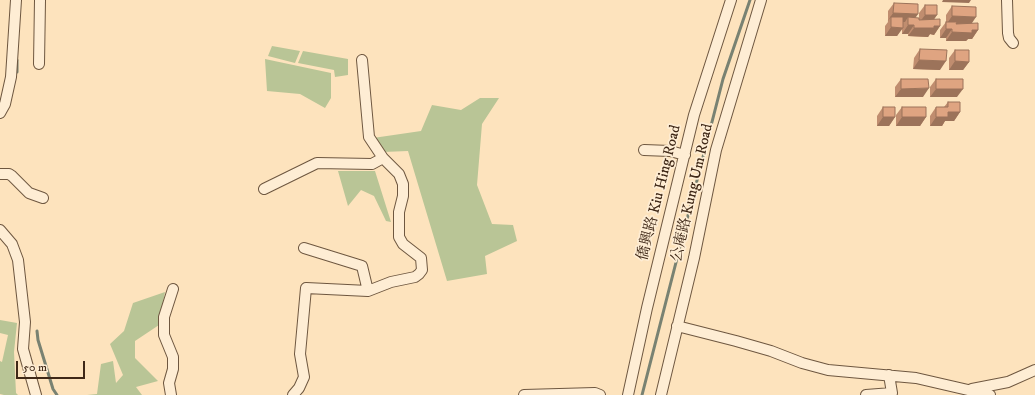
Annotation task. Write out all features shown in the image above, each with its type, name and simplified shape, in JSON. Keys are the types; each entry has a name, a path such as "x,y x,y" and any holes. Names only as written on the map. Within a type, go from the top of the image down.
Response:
{"street":[{"path":"0,113 5,104 12,77 16,0"},
{"path":"39,64 40,0"},
{"name":"僑興路 Kiu Hing Road","path":"628,395 647,308 694,115 731,0"},
{"name":"公庵路 Kung Um Road","path":"661,395 694,258 716,150 761,0"},
{"path":"1007,0 1008,33 1009,38 1013,43"},
{"path":"293,395 299,388 304,377 300,354 306,288 368,291 391,282 415,277 422,270 421,258 403,244 399,236 399,212 403,196 403,184 399,174 383,158 369,137 362,60"},
{"path":"644,150 670,151 685,155"},
{"path":"264,189 317,163 372,164 383,158"},
{"path":"0,174 9,174 28,193 43,198"},
{"path":"0,230 12,244 18,260 25,322 23,349 36,395"},
{"path":"304,248 362,266 368,291"},
{"path":"171,395 170,383 173,369 173,357 164,335 164,317 173,289"},
{"path":"677,326 771,351 802,363 828,370 916,378 990,395"},
{"path":"965,389 1008,382 1035,370"},
{"path":"866,395 892,393 889,375"},
{"path":"524,395 595,393 600,395"}],"green space":[{"path":"272,46 300,51 295,63 268,56"},
{"path":"303,51 348,59 348,75 335,77 334,70 298,63"},
{"path":"265,59 331,73 331,98 325,108 300,94 267,91"},
{"path":"480,98 499,98 482,124 477,185 492,224 513,225 517,241 485,256 487,274 447,281 408,151 383,152 373,138 421,131 432,105 461,110"},
{"path":"338,171 375,171 391,222 386,221 374,196 361,190 348,206"},
{"path":"165,292 159,325 135,341 135,358 158,381 136,387 142,395 87,395 97,394 101,364 113,361 116,383 123,375 110,344 124,331 133,303"},
{"path":"0,320 17,323 14,352 16,393 18,395 0,394 0,361 2,362 8,335 0,333"}],"building":[{"path":"894,3 918,4 918,14 893,13"},
{"path":"925,5 937,5 937,15 925,15"},
{"path":"952,6 976,7 976,17 952,16"},
{"path":"891,17 903,17 903,28 891,27"},
{"path":"908,17 919,18 919,20 940,19 940,26 934,26 934,28 914,28 914,25 908,25"},
{"path":"946,22 957,22 956,24 978,23 978,30 972,30 972,33 952,32 952,29 946,29"},
{"path":"920,49 947,50 946,61 919,60"},
{"path":"955,50 969,50 969,62 955,61"},
{"path":"901,79 928,79 929,88 901,89"},
{"path":"936,79 963,79 963,89 936,89"},
{"path":"948,102 960,102 960,112 948,112 948,117 936,117 936,107 948,107"},
{"path":"883,107 895,107 895,117 883,117"},
{"path":"902,107 926,107 926,117 902,117"}],"waterway":[{"path":"642,395 723,79 750,0"},
{"path":"17,60 17,72"},
{"path":"37,331 38,340 53,389 57,395"}]}
